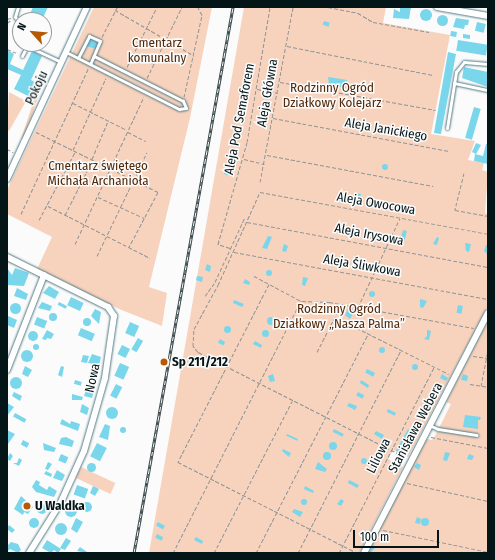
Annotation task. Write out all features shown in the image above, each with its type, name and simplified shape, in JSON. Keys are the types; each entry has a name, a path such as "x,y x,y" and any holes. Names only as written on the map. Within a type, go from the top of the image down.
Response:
{"street":[{"name":"Pokoju","path":"7,179 87,7"},
{"path":"437,7 488,16"},
{"name":"Nowa","path":"7,257 108,307 114,316 105,378 84,451 61,502 29,553"},
{"path":"7,370 44,275"},
{"name":"Stanisława Webera","path":"364,553 488,313"}],"lane":[{"path":"78,58 89,36 100,42 90,64"},
{"path":"22,56 26,46 62,62"},
{"path":"66,52 179,109 186,108 184,101 94,56"},
{"path":"447,128 456,72 464,62 488,64"},
{"path":"454,83 488,90"},
{"path":"429,425 438,430 477,435"}],"path":[{"path":"100,42 117,7"},
{"path":"126,71 157,7"},
{"path":"145,81 182,7"},
{"path":"184,101 202,15 198,7"},
{"name":"Aleja Pod Semaforem","path":"230,248 218,244 243,159 270,7"},
{"name":"Aleja Główna","path":"260,182 265,164 293,7"},
{"path":"328,7 358,13 373,22 429,32"},
{"path":"115,10 193,56"},
{"path":"286,46 434,75"},
{"path":"7,48 22,56"},
{"path":"21,214 88,69"},
{"path":"73,150 107,78"},
{"path":"280,82 435,110"},
{"path":"256,89 278,93"},
{"path":"75,244 144,97"},
{"path":"72,103 146,141"},
{"name":"Aleja Janickiego","path":"273,118 449,151"},
{"path":"65,216 92,160 108,121"},
{"path":"30,129 158,192 129,247"},
{"path":"7,149 14,152"},
{"path":"40,220 75,151"},
{"path":"97,256 147,152"},
{"path":"266,155 432,186"},
{"path":"243,159 265,164"},
{"path":"464,173 455,210 488,216"},
{"name":"Aleja Owocowa","path":"247,222 260,192 488,234"},
{"path":"97,197 144,218"},
{"path":"48,206 150,258"},
{"path":"205,296 245,217"},
{"path":"358,308 400,218"},
{"path":"247,222 194,334 194,349 259,384 411,460"},
{"name":"Aleja Irysowa","path":"247,222 488,267"},
{"name":"Aleja Śliwkowa","path":"233,252 488,299"},
{"path":"254,276 301,301 341,304 480,329"},
{"path":"269,284 178,462 357,553"},
{"path":"173,553 301,301"},
{"path":"317,352 341,304"},
{"path":"335,317 455,378"},
{"path":"256,553 368,334"},
{"path":"298,553 401,350"},
{"path":"481,386 488,351"},
{"path":"467,354 487,358"},
{"name":"Liliowa","path":"339,553 434,367"},
{"path":"470,384 488,387"},
{"path":"214,553 292,400"},
{"path":"425,434 434,438 488,448"},
{"path":"401,481 488,501"},
{"path":"377,528 488,552"}],"green space":[{"name":"Cmentarz świętego Michała Archanioła","path":"94,7 212,7 190,118 149,287 167,293 162,326 119,309 37,269 52,237 7,214 7,190"},
{"name":"Rodzinny Ogród Działkowy „Nasza Palma”","path":"244,7 386,7 383,23 450,35 431,134 475,141 468,160 484,163 482,170 488,172 485,213 488,214 488,306 408,457 393,450 388,459 403,467 359,553 149,553"},
{"path":"41,78 44,79 24,139 22,138"},
{"path":"9,92 24,100 25,103 9,131 7,130"},
{"path":"488,320 488,553 367,553 425,441 427,439 432,440 435,436 451,404 446,402"},
{"path":"81,467 115,483 110,494 76,478"}],"building":[{"path":"33,7 48,7 46,12 31,12"},
{"path":"400,7 411,7 409,19 393,18 394,9 400,12"},
{"path":"424,9 428,9 432,15 428,21 424,21 420,17 420,13"},
{"path":"440,15 444,15 446,16 446,24 440,25 437,22 437,18"},
{"path":"456,18 469,20 468,25 465,25 464,29 453,27"},
{"path":"324,21 330,23 328,27 323,25"},
{"path":"477,22 486,24 484,33 475,31"},
{"path":"451,31 457,32 456,37 450,36"},
{"path":"463,34 470,35 470,39 463,38"},
{"path":"89,38 99,43 96,49 86,46"},
{"path":"458,40 488,45 486,56 456,51"},
{"path":"7,50 14,54 10,64 23,70 32,52 42,56 31,80 37,83 30,97 14,89 21,75 7,69"},
{"path":"448,52 456,54 441,134 434,133"},
{"path":"464,67 488,72 488,87 462,78"},
{"path":"328,77 347,80 346,88 329,85"},
{"path":"474,107 481,109 472,140 465,138"},
{"path":"476,143 481,145 476,154 472,152"},
{"path":"486,144 488,144 488,164 474,161 475,154 483,156"},
{"path":"385,164 388,167 385,170 382,167"},
{"path":"227,169 230,172 227,175 224,172"},
{"path":"356,193 361,194 360,199 355,198"},
{"path":"403,230 407,231 404,241 401,240"},
{"path":"268,236 272,237 267,249 262,248"},
{"path":"437,237 439,238 437,245 433,244"},
{"path":"465,243 471,244 469,252 466,251"},
{"path":"284,244 288,246 286,252 282,251"},
{"path":"486,245 488,245 488,255 484,251"},
{"path":"207,264 211,266 210,272 205,270"},
{"path":"7,268 12,275 15,268 29,273 24,286 7,285"},
{"path":"269,270 272,273 269,276 266,273"},
{"path":"197,276 203,277 202,282 196,280"},
{"path":"303,277 308,278 305,286 302,285"},
{"path":"245,279 250,282 249,285 243,283"},
{"path":"49,286 59,292 55,299 43,293"},
{"path":"17,288 28,294 26,300 14,296"},
{"path":"372,291 375,294 372,297 369,294"},
{"path":"71,297 84,303 80,311 67,305"},
{"path":"420,299 427,301 423,308 420,307"},
{"path":"234,300 244,304 242,307 233,303"},
{"path":"42,302 52,306 50,311 38,308"},
{"path":"59,302 67,306 66,309 58,305"},
{"path":"13,303 17,303 19,304 19,312 13,313 10,310 10,306"},
{"path":"458,305 463,306 461,314 456,313"},
{"path":"349,307 355,310 350,319 345,315"},
{"path":"95,309 101,312 99,324 91,316"},
{"path":"53,313 56,314 56,320 53,321 50,320 49,317 50,314"},
{"path":"8,316 17,320 14,328 7,325"},
{"path":"37,317 47,321 44,329 34,324"},
{"path":"271,317 274,318 274,324 271,325 268,324 267,321 268,318"},
{"path":"85,318 89,318 91,322 89,326 85,326 83,324 83,320"},
{"path":"130,322 139,326 134,337 125,333"},
{"path":"306,323 315,327 314,329 308,328 305,325"},
{"path":"227,326 230,329 227,332 224,329"},
{"path":"81,328 95,334 92,341 78,335"},
{"path":"265,329 268,330 268,336 265,337 262,336 261,333 262,330"},
{"path":"47,330 54,334 51,339 42,339"},
{"path":"427,330 431,331 429,340 424,339 427,336"},
{"path":"31,331 35,331 37,332 37,340 31,341 28,338 28,334"},
{"path":"138,338 143,341 136,352 131,349"},
{"path":"220,339 225,342 223,346 218,342"},
{"path":"255,341 262,345 261,348 253,344"},
{"path":"36,344 39,347 36,350 33,347"},
{"path":"122,345 130,349 125,358 117,354"},
{"path":"382,347 385,350 382,353 379,350"},
{"path":"27,350 31,352 33,356 31,360 27,362 23,360 21,356 23,352"},
{"path":"92,354 101,357 99,365 88,363"},
{"path":"83,355 89,356 87,363 81,362"},
{"path":"120,363 129,367 123,380 114,376"},
{"path":"415,364 418,367 415,370 412,367"},
{"path":"25,366 32,370 28,377 22,374"},
{"path":"61,366 64,367 62,377 58,375"},
{"path":"367,369 375,373 373,377 365,373"},
{"path":"90,371 98,375 96,382 88,380"},
{"path":"273,374 275,381 270,382 268,376"},
{"path":"442,374 448,378 446,381 440,378"},
{"path":"463,374 468,376 467,381 461,380"},
{"path":"16,377 20,379 22,383 20,387 16,389 12,387 10,383 12,379"},
{"path":"75,380 82,382 81,386 74,384"},
{"path":"361,380 369,385 368,388 360,383"},
{"path":"116,384 122,387 116,399 110,396"},
{"path":"87,387 94,391 92,398 84,396"},
{"path":"14,392 22,396 20,401 12,396"},
{"path":"358,392 364,395 362,399 356,396"},
{"path":"72,394 83,397 82,400 72,400"},
{"path":"7,403 14,407 7,416"},
{"path":"349,403 357,406 355,410 347,406"},
{"path":"82,404 89,408 87,415 80,412"},
{"path":"114,407 117,408 117,418 110,419 107,418 106,411 107,408"},
{"path":"388,409 396,413 395,416 387,412"},
{"path":"15,413 26,419 24,423 13,416"},
{"path":"465,415 481,417 480,420 478,420 478,429 463,427"},
{"path":"62,419 70,424 71,421 80,424 78,431 60,424"},
{"path":"105,424 110,426 108,440 99,437"},
{"path":"123,427 126,430 123,433 120,430"},
{"path":"334,429 344,434 342,437 333,432"},
{"path":"408,429 417,434 405,456 396,451"},
{"path":"7,430 15,434 8,444 7,443"},
{"path":"376,431 384,435 382,439 374,434"},
{"path":"287,434 298,439 297,441 286,436"},
{"path":"66,437 74,441 72,447 59,444 61,438"},
{"path":"23,440 29,443 27,448 21,444"},
{"path":"333,442 336,443 336,449 333,450 330,449 329,446 330,443"},
{"path":"43,443 56,448 54,452 44,450"},
{"path":"97,443 107,448 100,461 90,456"},
{"path":"283,449 291,453 289,457 282,451"},
{"path":"327,452 330,453 330,459 327,460 324,459 323,456 324,453"},
{"path":"445,452 450,453 447,461 443,460"},
{"path":"10,453 13,456 10,461 7,459"},
{"path":"61,454 68,457 66,464 58,460"},
{"path":"469,454 474,456 472,460 467,459"},
{"path":"19,458 22,460 19,466 13,463 17,463"},
{"path":"364,458 367,461 364,464 361,461"},
{"path":"48,462 52,464 48,470 45,469"},
{"path":"318,462 327,469 325,472 315,469"},
{"path":"89,463 93,463 95,467 93,471 89,471 87,469 87,465"},
{"path":"417,463 421,465 419,470 414,467"},
{"path":"57,470 65,475 62,481 53,478"},
{"path":"46,471 52,474 51,477 44,474"},
{"path":"36,480 40,482 39,485 47,490 49,486 57,491 54,497 36,492 32,487"},
{"path":"349,480 359,485 357,488 348,483"},
{"path":"77,485 88,489 85,499 74,494"},
{"path":"93,486 99,489 95,496 90,493"},
{"path":"305,486 314,491 313,493 304,489"},
{"path":"21,496 33,507 28,514 24,512 23,515 14,509"},
{"path":"304,499 307,502 304,505 301,502"},
{"path":"341,499 344,501 341,506 337,504"},
{"path":"85,502 89,502 92,507 89,512 85,512 82,509 82,505"},
{"path":"42,504 47,509 42,514 37,509"},
{"path":"69,505 73,505 77,511 73,517 69,517 65,513 65,509"},
{"path":"294,509 303,512 300,517 292,512"},
{"path":"417,517 421,519 420,524 415,523"},
{"path":"32,518 36,518 38,519 38,527 32,528 29,525 29,521"},
{"path":"76,518 83,522 77,533 71,529"},
{"path":"423,518 427,518 429,522 427,526 423,526 421,524 421,520"},
{"path":"158,522 165,526 163,529 156,525"},
{"path":"59,523 63,523 67,529 63,535 59,535 55,531 55,527"},
{"path":"9,525 15,530 12,533 7,529"},
{"path":"365,530 369,533 367,537 362,534"},
{"path":"157,534 163,537 161,541 155,538"},
{"path":"196,537 203,541 202,544 194,540"},
{"path":"66,538 71,541 65,550 60,548"},
{"path":"47,540 61,549 58,553 54,550 51,553 42,548"},
{"path":"11,542 18,544 21,550 18,553 10,549 7,552 7,546"},
{"path":"373,546 376,547 369,553"},
{"path":"80,547 87,552 87,553 77,551"}],"railway":[{"path":"134,553 233,7"}],"place":[{"name":"Sp 211/212","path":"164,362"},
{"name":"U Waldka","path":"27,506"}],"park label":[{"name":"Cmentarz komunalny","path":"157,52"},
{"name":"Rodzinny Ogród Działkowy Kolejarz","path":"332,96"}]}
